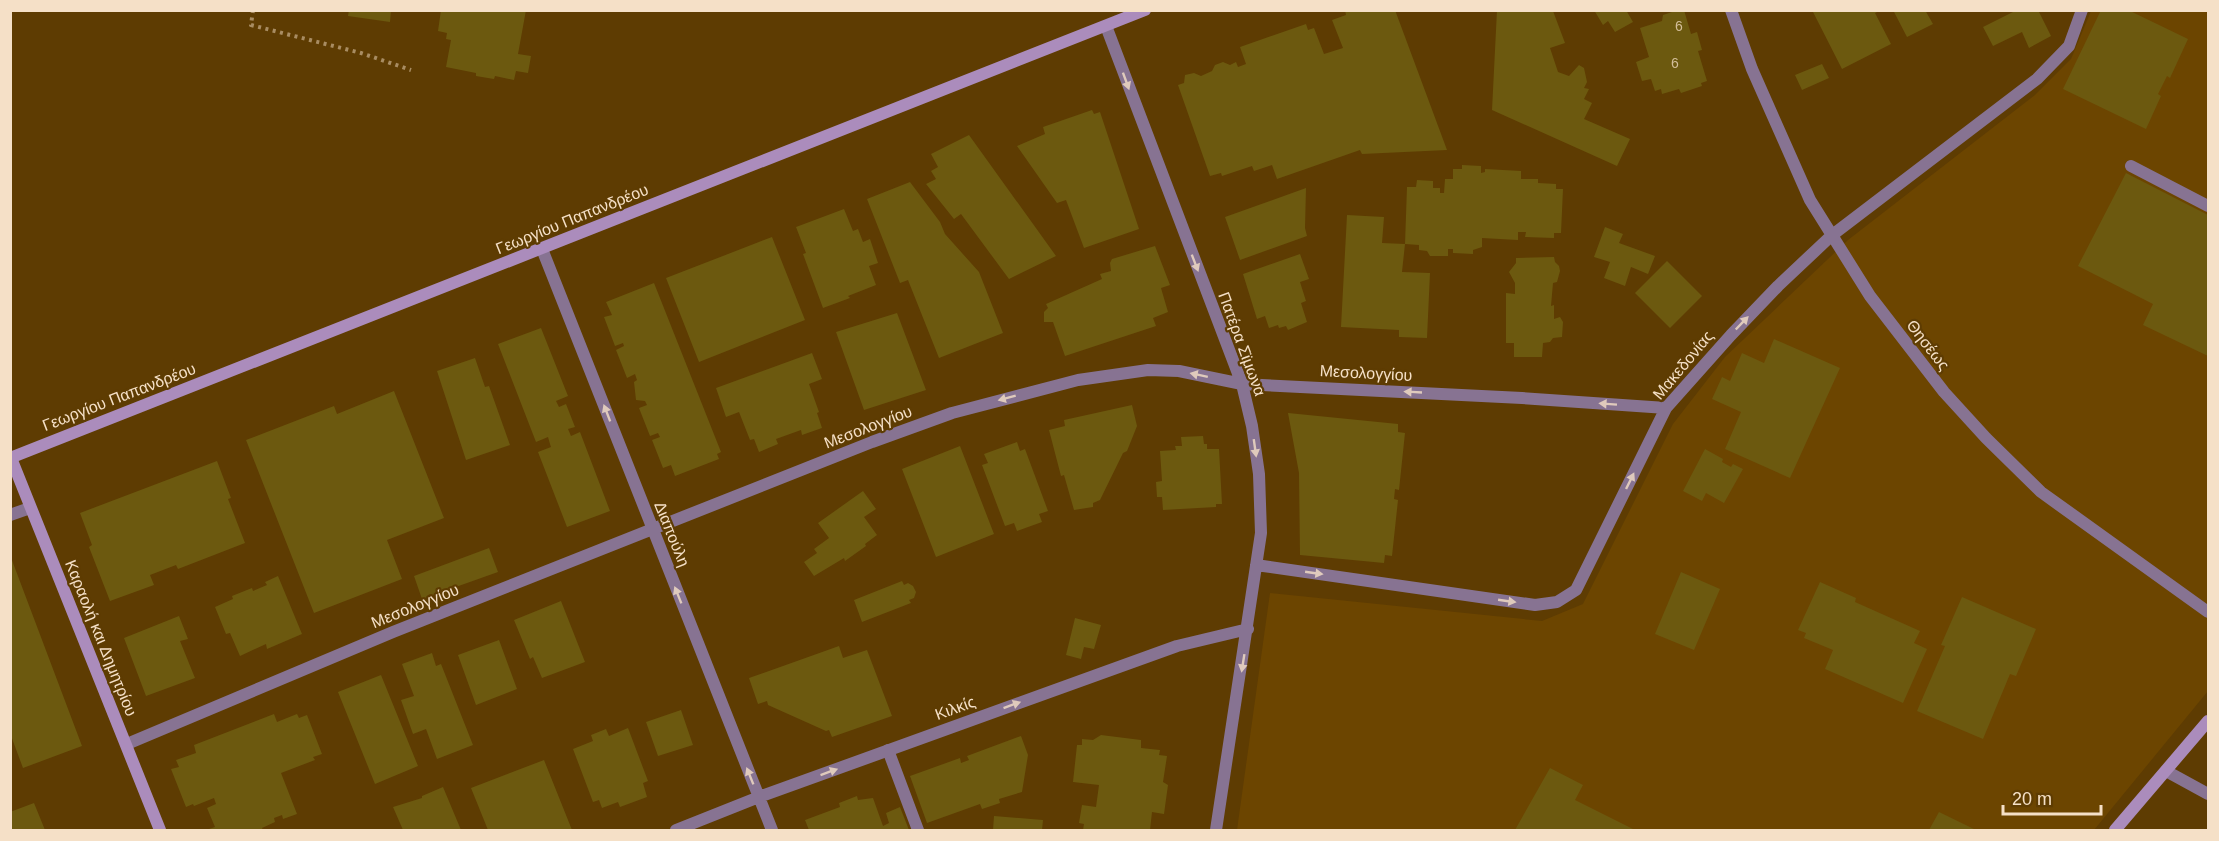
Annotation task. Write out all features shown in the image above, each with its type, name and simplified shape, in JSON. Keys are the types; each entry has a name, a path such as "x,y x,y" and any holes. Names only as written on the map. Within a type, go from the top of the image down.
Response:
{"main road":[{"name":"Γεωργίου Παπανδρέου","path":"10,458 1145,10"},
{"name":"Καραολή και Δημητρίου","path":"10,458 127,744 160,831"},
{"path":"2115,831 2208,721"}],"street":[{"name":"Θησέως","path":"1731,10 1752,69 1810,200 1870,296 1944,392 1986,438 2041,492 2208,612"},
{"name":"Μακεδονίας","path":"1256,565 1535,605 1557,602 1576,590 1666,408 1778,286 1831,236 2037,79 2069,46 2082,10"},
{"name":"Πατέρα Σϊμωνα","path":"1106,26 1242,384 1252,426 1259,474 1261,533 1216,831"},
{"path":"2131,166 2208,206"},
{"name":"Διαπούλη","path":"542,249 771,831"},
{"name":"Μεσολογγίου","path":"127,744 393,632 652,528 952,413 1078,380 1148,370 1169,370 1242,384 1522,398 1666,408"},
{"path":"10,516 30,508"},
{"name":"Κιλκίς","path":"676,831 759,797 1177,646 1248,629"},
{"path":"888,750 918,831"},
{"path":"2166,771 2208,794"}],"path":[{"path":"253,10 250,25 361,53 411,70"}],"shaded area":[{"path":"2091,11 2208,11 2208,691 2094,830 1237,830 1270,593 1542,621 1583,604 1673,424 1725,357 1848,240 2035,95 2071,59"}],"building":[{"path":"349,10 391,10 390,22 348,16"},
{"path":"441,10 526,10 518,54 531,56 528,73 516,71 514,80 495,76 494,79 446,67 451,40 446,39 447,33 438,31"},
{"path":"1345,10 1395,10 1447,150 1362,154 1360,150 1277,179 1272,165 1254,171 1252,166 1222,176 1221,173 1210,176 1178,85 1184,83 1185,75 1194,73 1201,76 1223,62 1230,65 1236,62 1238,67 1246,64 1240,47 1306,24 1308,30 1314,28 1324,54 1343,48 1332,20 1346,15"},
{"path":"1497,10 1553,11 1565,43 1550,48 1558,72 1569,76 1579,65 1584,68 1587,82 1584,88 1589,89 1584,99 1592,103 1584,119 1630,139 1617,166 1492,110"},
{"path":"1594,10 1626,10 1633,22 1615,32 1608,21 1603,25"},
{"path":"1684,10 1691,34 1697,32 1702,50 1698,51 1707,81 1701,83 1702,86 1681,93 1679,89 1662,94 1661,89 1655,91 1651,79 1642,81 1636,62 1649,57 1640,28 1662,21 1663,15"},
{"path":"1812,10 1881,10 1875,13 1891,44 1842,69"},
{"path":"1893,10 1925,10 1933,24 1907,37"},
{"path":"2017,10 2038,10 2051,36 2029,48 2022,32 1993,46 1983,27"},
{"path":"2101,10 2128,10 2188,39 2170,78 2167,76 2158,94 2161,96 2146,129 2063,89"},
{"path":"1822,64 1829,78 1802,90 1795,75"},
{"path":"1092,110 1094,114 1100,112 1139,229 1084,248 1066,200 1057,203 1017,146 1045,134 1043,127"},
{"path":"969,135 1056,256 1009,279 961,214 954,219 926,184 936,179 931,171 938,167 931,154"},
{"path":"1462,165 1481,166 1481,173 1485,172 1485,169 1521,171 1521,179 1538,179 1538,183 1556,184 1556,189 1563,189 1561,233 1554,233 1554,238 1525,237 1526,232 1518,232 1518,240 1482,238 1482,247 1473,250 1473,254 1453,253 1453,249 1448,249 1448,256 1430,256 1427,251 1419,250 1419,245 1405,244 1407,187 1416,187 1417,180 1433,181 1433,188 1440,188 1440,193 1444,193 1445,179 1453,179 1453,169 1462,169"},
{"path":"2126,173 2208,215 2208,356 2143,325 2153,304 2078,266"},
{"path":"910,182 940,222 945,234 979,272 1003,333 939,358 908,280 900,283 867,199"},
{"path":"1306,188 1305,228 1307,236 1240,260 1225,217"},
{"path":"844,209 853,231 858,229 863,242 870,239 878,263 869,266 876,285 823,308 803,254 806,253 796,227"},
{"path":"1347,215 1384,217 1382,243 1405,244 1402,272 1430,273 1427,338 1399,337 1399,330 1341,327"},
{"path":"1605,227 1623,234 1619,243 1655,256 1648,274 1631,267 1625,286 1604,278 1610,262 1594,257"},
{"path":"772,237 805,320 699,362 666,278"},
{"path":"1155,246 1170,285 1161,288 1168,312 1153,318 1156,326 1065,356 1053,322 1044,322 1044,312 1048,308 1046,304 1102,279 1100,274 1111,271 1112,259"},
{"path":"1300,254 1309,279 1300,282 1306,301 1301,303 1307,322 1288,330 1286,326 1279,328 1278,325 1269,328 1265,316 1257,319 1243,274"},
{"path":"1554,257 1560,271 1557,282 1553,283 1551,306 1554,305 1554,319 1560,317 1563,322 1562,337 1543,343 1542,357 1514,357 1514,343 1506,343 1506,293 1515,294 1515,283 1509,272 1516,263 1516,258"},
{"path":"1667,261 1702,296 1670,328 1635,293"},
{"path":"654,283 721,452 717,454 719,459 675,476 671,465 663,468 652,440 660,437 658,433 650,436 639,408 647,405 645,401 636,400 635,374 627,378 616,350 624,346 623,343 615,346 604,317 612,315 606,302"},
{"path":"897,313 926,390 864,410 836,332"},
{"path":"541,328 568,396 556,401 559,407 566,404 575,427 568,429 571,436 580,432 610,511 567,527 538,452 551,447 548,437 536,442 498,344"},
{"path":"1774,339 1840,368 1790,478 1725,449 1741,412 1712,399 1722,377 1730,381 1742,353 1764,363"},
{"path":"812,353 822,379 809,384 822,428 802,435 801,430 776,439 778,444 759,452 754,439 750,440 739,412 726,417 716,388"},
{"path":"475,358 485,387 489,386 510,445 466,460 437,371"},
{"path":"394,391 444,518 387,540 402,579 314,613 246,440 334,406 337,414"},
{"path":"1132,405 1137,426 1127,451 1123,453 1100,500 1093,503 1093,507 1074,510 1064,475 1061,476 1049,430 1065,426 1064,420"},
{"path":"1288,413 1398,424 1398,432 1405,433 1399,490 1395,489 1394,499 1398,500 1392,556 1385,555 1384,563 1300,555 1299,473"},
{"path":"1203,436 1207,449 1219,449 1222,504 1216,504 1216,507 1163,510 1162,497 1157,497 1156,482 1162,481 1160,451 1176,450 1175,446 1182,446 1181,437"},
{"path":"1017,442 1020,451 1025,449 1048,511 1039,514 1042,522 1017,531 1014,523 1005,526 982,465 988,463 984,454"},
{"path":"960,446 994,534 936,557 902,469"},
{"path":"1705,449 1723,459 1722,462 1731,467 1733,464 1743,469 1724,503 1706,493 1702,501 1683,491"},
{"path":"217,461 231,498 228,499 245,543 178,569 176,565 150,575 154,585 110,601 89,547 92,545 80,513"},
{"path":"863,491 876,509 864,517 877,535 845,561 844,558 814,576 804,562 817,553 814,549 829,538 818,523"},
{"path":"489,548 498,572 422,599 414,576"},
{"path":"10,555 82,746 23,768 10,733"},
{"path":"1681,572 1720,589 1694,650 1655,634"},
{"path":"278,576 302,634 267,649 266,644 240,656 230,633 226,634 215,607 233,599 232,596 267,585 265,582"},
{"path":"902,581 904,585 908,583 913,586 916,592 914,598 909,600 911,603 862,622 854,600"},
{"path":"1820,582 1856,598 1855,602 1920,631 1914,643 1927,649 1903,703 1825,669 1833,650 1804,638 1806,633 1798,630"},
{"path":"1962,597 2036,629 2016,676 2010,674 1983,739 1917,711 1945,646 1941,645"},
{"path":"561,601 585,662 542,678 533,657 530,659 514,620"},
{"path":"179,616 188,639 180,641 195,678 146,696 124,638"},
{"path":"1075,618 1101,625 1094,649 1084,647 1081,659 1066,655"},
{"path":"499,640 517,689 476,705 458,655"},
{"path":"839,646 843,658 867,650 892,716 832,737 829,730 826,731 768,705 767,701 758,704 749,678"},
{"path":"432,653 436,666 441,664 473,745 437,759 426,729 413,734 401,700 414,696 402,664"},
{"path":"381,675 418,766 375,784 338,692"},
{"path":"681,710 693,745 658,756 646,722"},
{"path":"274,714 277,722 297,714 299,718 307,715 322,754 313,757 315,760 281,773 297,814 283,819 282,815 274,818 275,822 262,828 263,830 206,830 215,827 207,808 216,804 214,798 186,807 171,769 179,767 176,760 196,753 194,745"},
{"path":"628,728 648,781 643,783 647,797 620,807 618,802 602,808 599,800 593,802 573,749 593,741 591,735 606,729 609,736"},
{"path":"1101,735 1141,740 1141,748 1160,750 1159,755 1167,756 1163,782 1168,785 1164,814 1152,812 1150,830 1083,830 1084,824 1079,823 1082,805 1096,807 1099,785 1073,782 1077,745 1082,745 1082,739 1093,740"},
{"path":"1021,736 1028,755 1022,792 999,799 1000,803 982,809 980,804 927,823 910,776 960,758 961,763 969,760 967,756"},
{"path":"544,760 572,830 488,830 471,788"},
{"path":"1550,768 1583,785 1575,800 1635,830 1515,830"},
{"path":"443,787 461,830 403,830 393,807 422,798"},
{"path":"857,796 858,800 873,798 883,826 889,823 886,813 900,807 909,830 809,830 805,820 840,807 839,803"},
{"path":"34,803 45,830 10,830 10,812"},
{"path":"1939,812 1976,830 1929,830"},
{"path":"994,816 1043,820 1042,830 993,830"}]}
